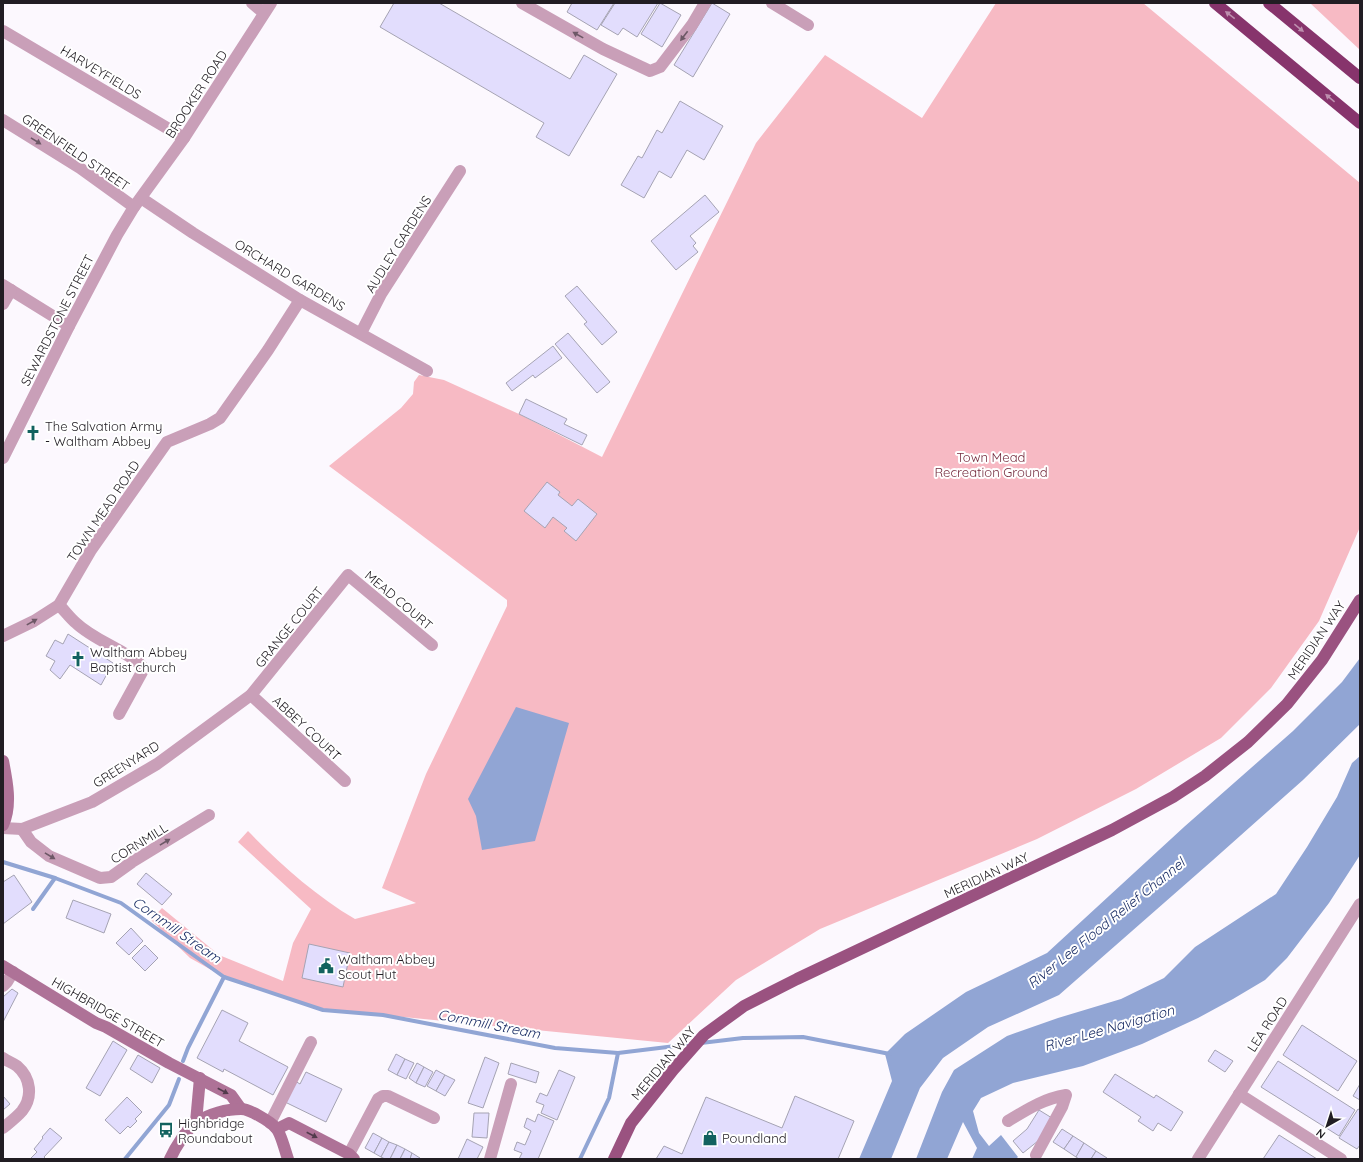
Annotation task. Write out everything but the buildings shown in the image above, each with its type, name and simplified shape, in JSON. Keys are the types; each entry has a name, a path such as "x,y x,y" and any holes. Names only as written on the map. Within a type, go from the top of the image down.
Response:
{"highway":[{"path":"1215,3 1360,123"},
{"path":"1269,3 1360,78"}],"main road":[{"name":"MERIDIAN WAY","path":"614,1159 632,1123 652,1095 704,1035 744,1006 1112,830 1174,797 1192,785 1248,742 1288,704 1322,660 1360,600"}],"street":[{"path":"252,3 268,8"},
{"path":"522,3 603,49 650,71 660,67 692,26 704,3"},
{"path":"772,3 808,25"},
{"name":"BROOKER ROAD","path":"138,202 184,138 268,8"},
{"name":"HARVEYFIELDS","path":"3,31 184,138"},
{"name":"GREENFIELD STREET","path":"3,120 138,202"},
{"name":"AUDLEY GARDENS","path":"361,333 381,294 460,171"},
{"name":"ORCHARD GARDENS","path":"138,202 193,232 300,300 427,371"},
{"name":"SEWARDSTONE STREET","path":"3,458 69,326 118,235 138,202"},
{"path":"3,304 7,287 69,326"},
{"name":"TOWN MEAD ROAD","path":"59,605 91,550 167,442 210,424 220,418 268,350 300,300"},
{"name":"MEAD COURT","path":"348,576 432,645"},
{"name":"GRANGE COURT","path":"251,695 348,576"},
{"path":"3,636 34,621 59,605 76,624 135,659 141,665 142,672 119,714"},
{"name":"ABBEY COURT","path":"251,695 344,781"},
{"name":"GREENYARD","path":"3,828 22,829 92,802 157,764 251,695"},
{"path":"3,761 8,799 7,812 3,825"},
{"name":"CORNMILL","path":"22,829 31,842 49,856 100,878 111,876 209,815"},
{"name":"LEA ROAD","path":"1198,1159 1360,904"},
{"path":"3,986 7,982 8,969"},
{"name":"HIGHBRIDGE STREET","path":"8,969 96,1023 231,1095 241,1109"},
{"path":"273,1126 311,1042"},
{"path":"3,1058 17,1066 25,1076 29,1087 30,1096 22,1111 3,1128"},
{"path":"196,1122 200,1078"},
{"path":"490,1159 511,1084"},
{"path":"1239,1094 1340,1159"},
{"path":"1008,1121 1052,1097 1066,1095 1062,1107 1038,1158"},
{"path":"273,1126 289,1123 352,1157 378,1099 383,1096 388,1096 434,1118"},
{"path":"170,1159 184,1136 196,1122 213,1114 241,1109 249,1110 273,1126 288,1159"}],"green space":[{"name":"Town Mead Recreation Ground","path":"996,3 1143,3 1360,183 1360,527 1319,621 1271,688 1221,738 1136,789 1037,839 820,929 736,980 668,1043 323,1010 224,977 190,958 151,920 162,908 219,955 283,981 293,943 311,909 238,842 248,831 312,890 355,919 416,903 382,888 426,774 507,606 507,600 329,466 401,408 413,394 414,382 419,375 444,380 519,414 602,457 756,143 825,55 922,118"},
{"path":"1310,3 1360,3 1360,50"}],"water":[{"name":"River Lee Flood Relief Channel","path":"1360,658 1360,724 1303,780 1059,995 988,1027 943,1058 920,1088 891,1159 859,1159 892,1081 885,1054 905,1034 966,992 1047,953 1184,827 1293,731 1342,682"},
{"path":"516,707 569,723 535,841 482,850 476,816 468,799"},
{"name":"River Lee Navigation","path":"1360,756 1360,855 1329,903 1287,958 1265,980 1198,1018 1142,1044 1083,1066 1013,1083 981,1098 973,1111 979,1133 989,1146 1001,1135 1018,1157 1016,1159 972,1159 977,1148 963,1122 947,1159 916,1159 942,1092 954,1070 1007,1036 1058,1018 1121,999 1164,978 1195,947 1276,894 1307,847 1337,797 1352,763"}],"waterway":[{"name":"Cornmill Stream","path":"3,862 55,878 121,903 224,977 323,1010 383,1015 555,1048 618,1053 692,1044"},
{"name":"Cornmill Stream","path":"33,909 55,878"},
{"path":"183,1061 188,1048 224,977"},
{"name":"Cornmill Stream","path":"701,1043 743,1038 803,1037 890,1054"},
{"path":"580,1159 609,1098 618,1053"},
{"path":"125,1159 169,1105 179,1079"}],"place":[{"name":"The Salvation Army - Waltham Abbey","path":"33,433"},
{"name":"Waltham Abbey Baptist church","path":"78,659"},
{"name":"Waltham Abbey Scout Hut","path":"326,966"},
{"name":"Highbridge Roundabout","path":"166,1130"},
{"name":"Poundland","path":"710,1138"}]}
